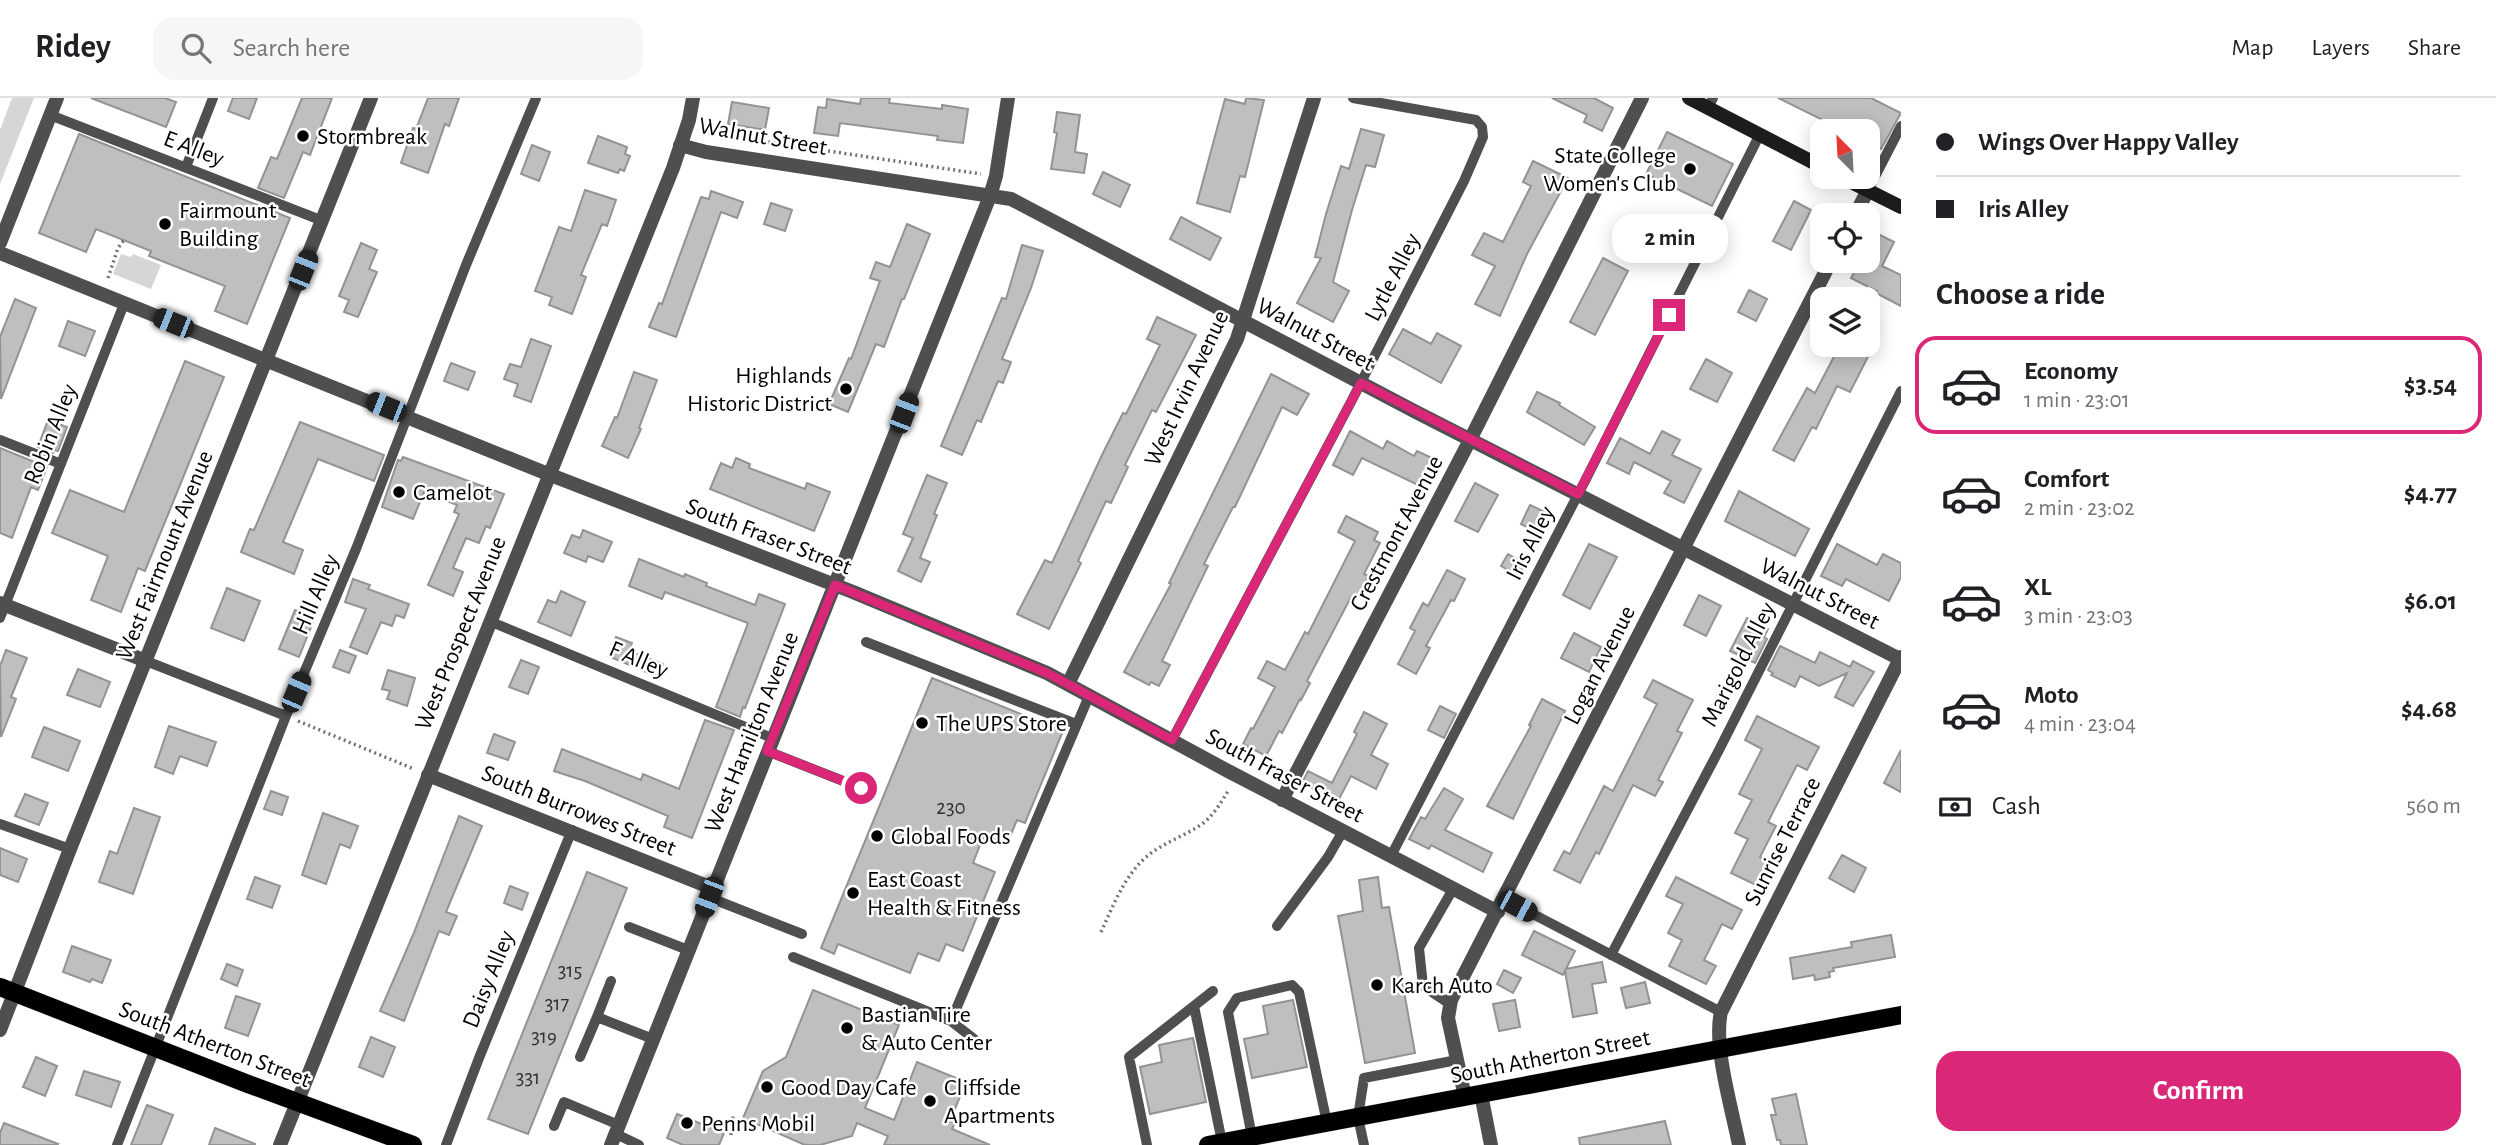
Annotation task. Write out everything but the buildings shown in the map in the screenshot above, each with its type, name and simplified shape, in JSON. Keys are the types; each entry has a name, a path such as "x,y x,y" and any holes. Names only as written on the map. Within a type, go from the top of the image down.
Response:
{"main road":[{"name":"South Atherton Street","path":"7,989 413,1145"},
{"name":"South Atherton Street","path":"1215,1144 1901,1015"}],"street":[{"path":"0,243 57,98"},
{"name":"West Fairmount Avenue","path":"0,1030 7,989 70,849 371,98"},
{"name":"West Prospect Avenue","path":"280,1145 673,168 693,98"},
{"name":"West Hamilton Avenue","path":"615,1135 990,196 996,176 1008,98"},
{"name":"West Irvin Avenue","path":"1068,684 1244,322 1314,98"},
{"name":"Crestmont Avenue","path":"1282,800 1470,440 1642,98"},
{"path":"1689,98 1711,103 1760,134 1810,161"},
{"name":"Walnut Street","path":"680,145 706,152 1011,200 1470,440 1900,658"},
{"path":"1861,203 1868,190 1901,207"},
{"name":"South Fraser Street","path":"0,253 548,474 835,585 1068,684 1453,889 1501,906"},
{"name":"Logan Avenue","path":"1450,1004 1826,273"},
{"path":"2,609 146,661"},
{"name":"Sunrise Terrace","path":"1739,1145 1721,1049 1718,1023 1721,1012 1900,658"},
{"name":"South Burrowes Street","path":"428,775 572,830 710,893"},
{"path":"1450,1004 1448,1018 1457,1060 1491,1145"}],"lane":[{"path":"186,167 213,98"},
{"name":"Hill Alley","path":"117,1145 286,716 409,416 466,265 536,98"},
{"name":"Lytle Alley","path":"1172,740 1361,383 1464,181 1483,137 1482,127 1476,120 1353,98"},
{"name":"E Alley","path":"50,116 323,221"},
{"path":"1868,190 1901,127"},
{"name":"Iris Alley","path":"1391,856 1760,134"},
{"name":"Robin Alley","path":"2,609 124,304"},
{"name":"Marigold Alley","path":"1611,955 1901,391"},
{"path":"0,440 61,464"},
{"name":"F Alley","path":"489,621 770,744 861,788"},
{"path":"866,642 1076,724"},
{"path":"146,661 286,716"},
{"path":"951,1021 1089,696"},
{"path":"0,824 70,849"},
{"name":"Daisy Alley","path":"446,1145 572,830"},
{"path":"1277,926 1328,857 1343,831"},
{"path":"1450,1004 1423,986 1419,948 1453,889"},
{"path":"710,893 802,934"},
{"name":"South Fraser Street","path":"1501,906 1611,955 1721,1012"},
{"path":"629,927 688,950"},
{"path":"793,957 951,1021 974,1039"},
{"path":"580,1057 611,981"},
{"path":"1252,1137 1228,1012 1237,998 1292,985 1299,992 1327,1123"},
{"path":"1147,1145 1129,1057 1213,991"},
{"path":"1194,1006 1215,1144"},
{"path":"597,1017 653,1039"},
{"path":"1364,1145 1358,1117 1364,1078 1457,1060"},
{"path":"554,1126 564,1102 615,1135 639,1145"}],"path":[{"path":"703,132 996,176"},
{"path":"108,278 118,248 124,240"},
{"path":"286,716 411,768"},
{"path":"1101,932 1129,876 1145,858 1166,842 1203,823 1219,807 1228,791"},
{"path":"731,1135 733,1116"}],"shaded area":[{"path":"12,98 34,98 0,184 0,130"},
{"path":"121,254 131,257 133,254 161,265 151,289 113,274"}],"place":[{"name":"Stormbreak","path":"303,136"},
{"name":"State College Women's Club","path":"1690,169"},
{"name":"Fairmount Building","path":"165,224"},
{"name":"Highlands Historic District","path":"846,389"},
{"name":"Camelot","path":"399,492"},
{"name":"The UPS Store","path":"922,723"},
{"name":"Global Foods","path":"877,836"},
{"name":"East Coast Health & Fitness","path":"853,893"},
{"name":"Karch Auto","path":"1377,985"},
{"name":"Bastian Tire & Auto Center","path":"847,1028"},
{"name":"Good Day Cafe","path":"767,1087"},
{"name":"Cliffside Apartments","path":"930,1101"},
{"name":"Penns Mobil","path":"687,1123"}],"route":[{"path":"861,788 767,751 835,585 1047,673 1172,740 1361,383 1578,494 1669,315"}]}
